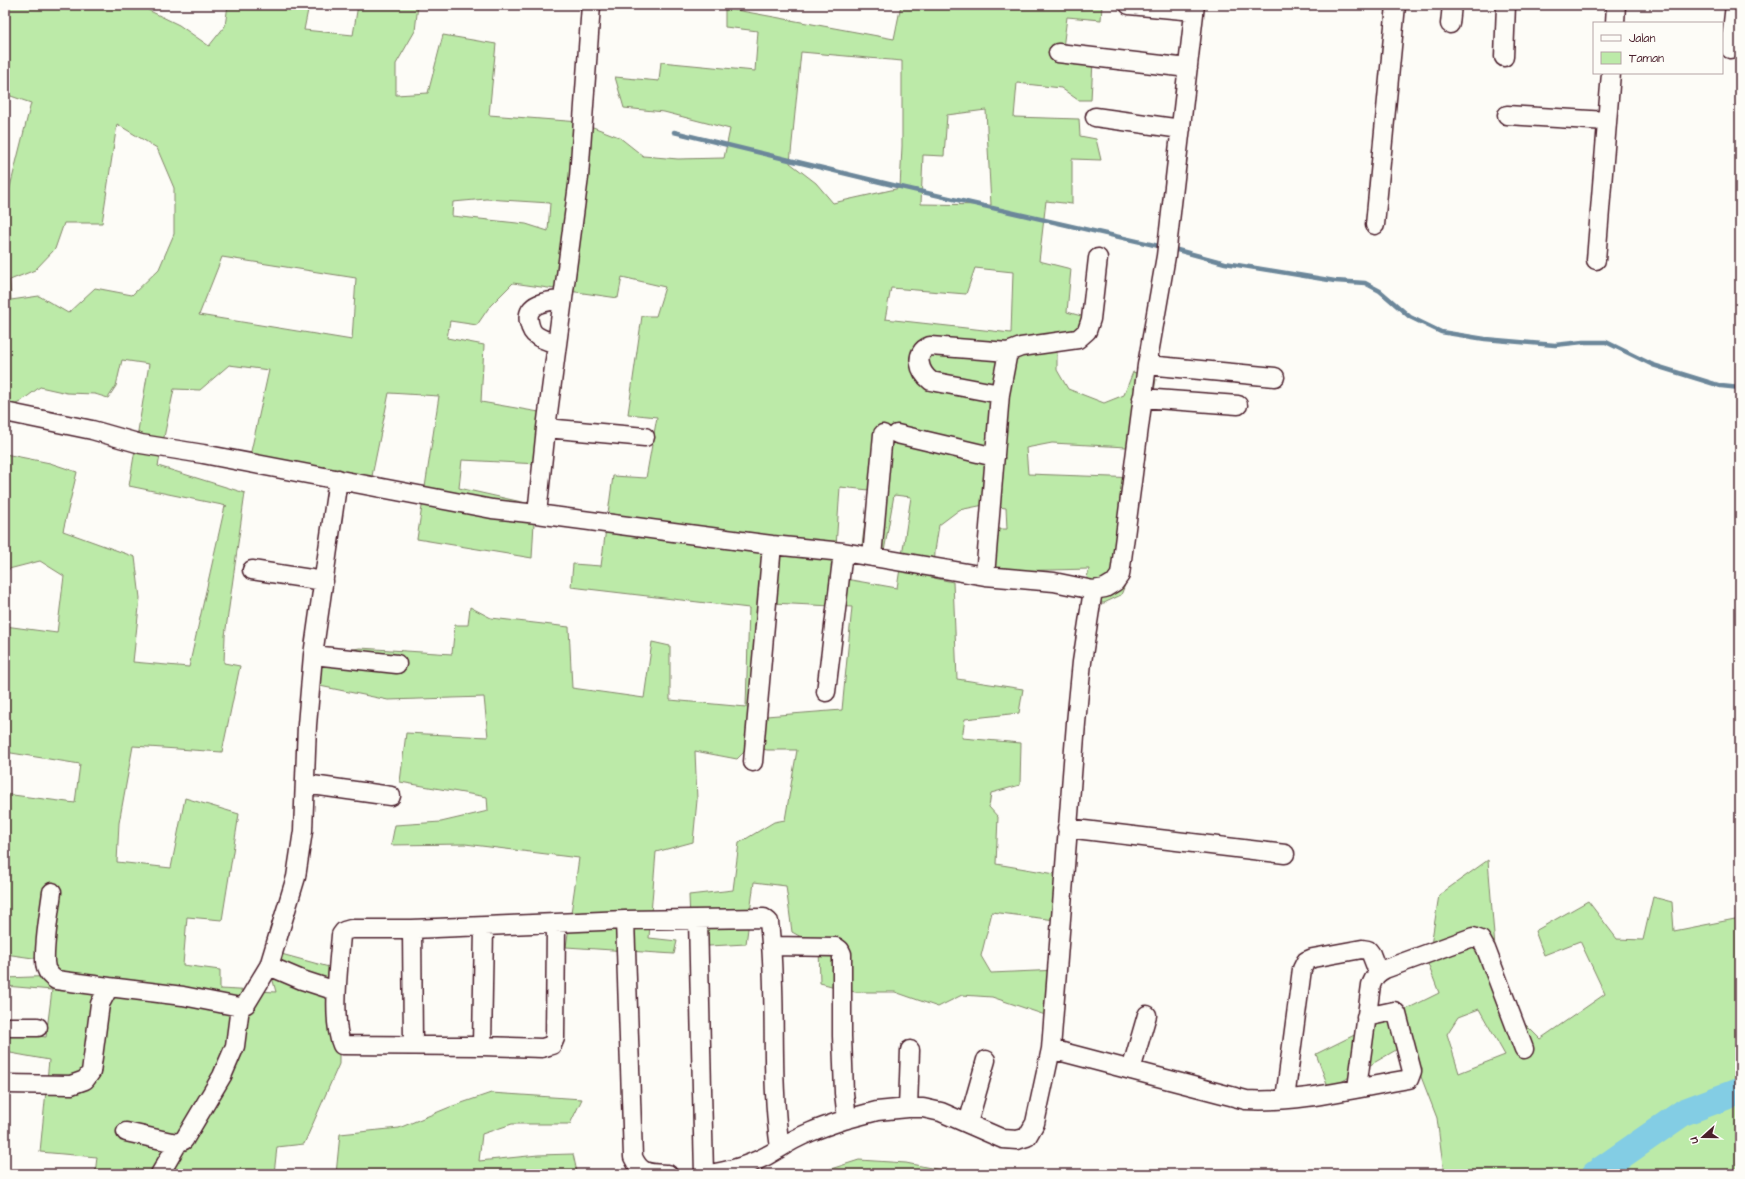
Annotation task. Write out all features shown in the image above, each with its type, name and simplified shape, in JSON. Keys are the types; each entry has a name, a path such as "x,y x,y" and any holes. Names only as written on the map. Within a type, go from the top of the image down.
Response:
{"street":[{"path":"537,514 580,151 591,5"},
{"path":"5,412 92,430 141,444 338,479 492,509 772,545 843,552 985,576 1054,582 1093,590 1105,588 1115,582 1120,575 1142,398 1166,256 1195,8 1129,5"},
{"path":"1375,225 1396,5"},
{"path":"1450,24 1452,5"},
{"path":"1504,58 1506,5"},
{"path":"1615,22 1616,5"},
{"path":"1731,49 1735,5"},
{"path":"1058,53 1188,68"},
{"path":"1596,260 1611,74"},
{"path":"1508,115 1607,121"},
{"path":"1095,117 1181,129"},
{"path":"1000,394 931,381 924,376 919,361 919,355 923,350 930,346 1008,352 1021,347 1078,339 1087,331 1091,319 1098,258"},
{"path":"557,344 536,336 531,328 529,320 530,312 536,306 544,302 563,300"},
{"path":"985,576 1000,394 1008,352"},
{"path":"1147,365 1275,377"},
{"path":"1142,398 1238,405"},
{"path":"546,428 645,437"},
{"path":"872,557 890,434 995,457"},
{"path":"52,892 45,956 46,967 50,975 56,980 183,996 240,1007 246,1004 269,966 296,877 304,832 307,725 313,655 338,479"},
{"path":"753,762 772,545"},
{"path":"826,692 843,552"},
{"path":"252,570 324,581"},
{"path":"698,919 705,1174 730,1171 769,1155 796,1137 808,1132 877,1111 923,1108 941,1112 1003,1139 1017,1140 1027,1137 1035,1123 1051,1049 1067,828 1081,670 1093,590"},
{"path":"313,655 397,664"},
{"path":"305,784 391,796"},
{"path":"1067,828 1285,854"},
{"path":"556,924 555,1038 552,1045 542,1048 413,1044 342,1045 339,1037 336,991 341,935 344,931 351,929 484,927 626,920 764,918 769,922 772,946 774,1072 777,1128 780,1148"},
{"path":"626,920 632,1156 636,1165 642,1170 668,1174"},
{"path":"482,1046 484,927"},
{"path":"412,929 413,1044"},
{"path":"1357,1088 1366,1017 1373,978 1378,972 1477,937 1481,940 1486,949 1524,1050"},
{"path":"772,946 836,947 842,954 844,1093 847,1120"},
{"path":"1285,1099 1302,969 1306,961 1313,958 1362,949 1368,950 1371,954 1378,972"},
{"path":"269,966 302,980 336,991"},
{"path":"5,1084 71,1085 85,1080 91,1072 100,1004 109,987"},
{"path":"160,1174 178,1143 184,1140 222,1076 235,1046 240,1007"},
{"path":"1051,1049 1246,1100 1262,1101 1285,1099 1409,1079 1412,1076 1412,1071 1397,1014 1394,1011 1389,1011 1366,1017"},
{"path":"1132,1070 1147,1015"},
{"path":"5,1027 38,1027"},
{"path":"908,1108 910,1050"},
{"path":"968,1123 986,1060"},
{"path":"126,1132 178,1143"}],"green space":[{"path":"5,5 148,5 148,10 179,25 209,46 225,26 228,5 309,5 304,30 353,35 358,5 418,5 415,31 396,64 396,95 428,93 443,35 496,44 489,115 580,122 619,137 643,156 678,159 724,158 730,129 664,112 624,108 615,77 659,81 661,62 755,71 758,31 725,27 725,8 894,39 901,5 994,5 1003,7 1003,5 1102,5 1101,20 1067,17 1062,56 1093,61 1091,100 1078,100 1061,88 1017,83 1014,117 1079,119 1080,136 1096,139 1101,160 1072,159 1072,204 1046,201 1039,261 1071,269 1067,312 1085,317 1085,338 1057,339 1057,370 1068,389 1104,403 1124,395 1133,372 1156,379 1145,448 1052,443 1026,448 1028,474 1139,478 1127,580 1121,595 1104,603 1081,604 1089,569 1012,571 976,568 981,541 992,529 1007,529 1006,508 984,505 959,510 939,525 935,551 934,578 953,582 957,679 1023,689 1019,713 965,719 962,738 1021,743 1020,785 991,793 989,807 998,817 996,864 1067,876 1063,921 992,912 981,956 991,973 1058,970 1057,1019 992,997 962,995 938,1007 895,992 855,992 820,983 819,947 792,932 786,886 754,882 746,944 691,947 689,895 733,890 739,843 774,822 785,820 797,750 767,750 750,746 737,759 695,751 697,800 693,842 656,852 649,938 677,941 674,954 566,947 579,858 465,844 391,845 395,825 441,822 488,811 487,797 400,782 406,733 488,737 484,697 388,700 310,684 313,655 360,648 452,654 455,625 468,625 470,607 491,618 569,627 572,688 644,698 652,642 670,646 670,700 746,707 749,608 571,587 573,564 601,566 613,476 646,478 657,417 628,414 642,316 656,316 665,287 622,277 618,298 513,283 490,306 477,325 450,321 447,338 484,345 481,402 545,413 538,464 462,460 459,488 535,505 532,558 417,539 439,396 389,393 371,481 248,465 269,370 229,365 200,390 174,389 158,466 245,493 225,636 224,663 240,666 222,752 133,746 119,823 117,862 171,868 185,798 239,814 222,920 187,917 183,965 220,970 220,989 276,992 269,966 274,952 329,967 339,1008 339,1064 304,1144 277,1147 274,1174 95,1174 97,1157 40,1152 49,1060 5,1052 5,1032 46,1037 52,990 5,986 5,978 58,976 54,961 5,954 5,794 75,803 80,764 5,752 5,626 57,633 64,576 40,561 5,570 5,454 50,463 77,472 63,531 135,557 140,598 133,662 189,667 225,506 227,506 129,486 149,364 122,360 116,386 108,398 95,394 67,393 40,387 20,402 5,410 5,195 8,195 31,103 5,94","holes":["801,52 902,61 902,146 900,188 833,203 816,183 790,163","986,110 991,205 921,204 923,155 944,156 947,115","117,124 157,148 174,188 174,234 159,269 132,295 95,288 68,313 39,296 11,300 10,280 35,270 55,249 64,223 102,223","486,199 550,203 548,231 526,224 452,216 453,202","222,257 356,278 352,340 199,315","975,268 1013,272 1011,333 885,319 891,288 966,294","840,487 869,490 860,561 882,563 894,495 911,497 897,588 834,577","772,603 852,607 842,710 766,716"]},
{"path":"1488,860 1496,960 1525,1024 1540,1039 1605,994 1580,941 1544,955 1535,931 1588,901 1617,939 1643,940 1653,897 1672,902 1674,931 1740,918 1740,1174 1444,1174 1437,1118 1408,1043 1329,1089 1316,1054 1439,993 1428,964 1439,895","holes":["1479,1009 1505,1055 1459,1073 1447,1034 1458,1017"]},
{"path":"491,1093 582,1099 570,1124 512,1124 482,1134 479,1161 538,1155 573,1154 577,1172 530,1174 336,1174 340,1134 399,1128 450,1107"},
{"path":"859,1160 906,1163 961,1174 815,1174"}],"waterway":[{"path":"674,132 901,187 1163,247"},
{"path":"1170,248 1225,263 1335,281 1365,283 1380,291 1410,317 1441,332 1485,339 1555,345 1583,342 1606,342 1653,365 1721,386 1740,388"},
{"path":"1595,1174 1684,1112 1740,1091"}]}
